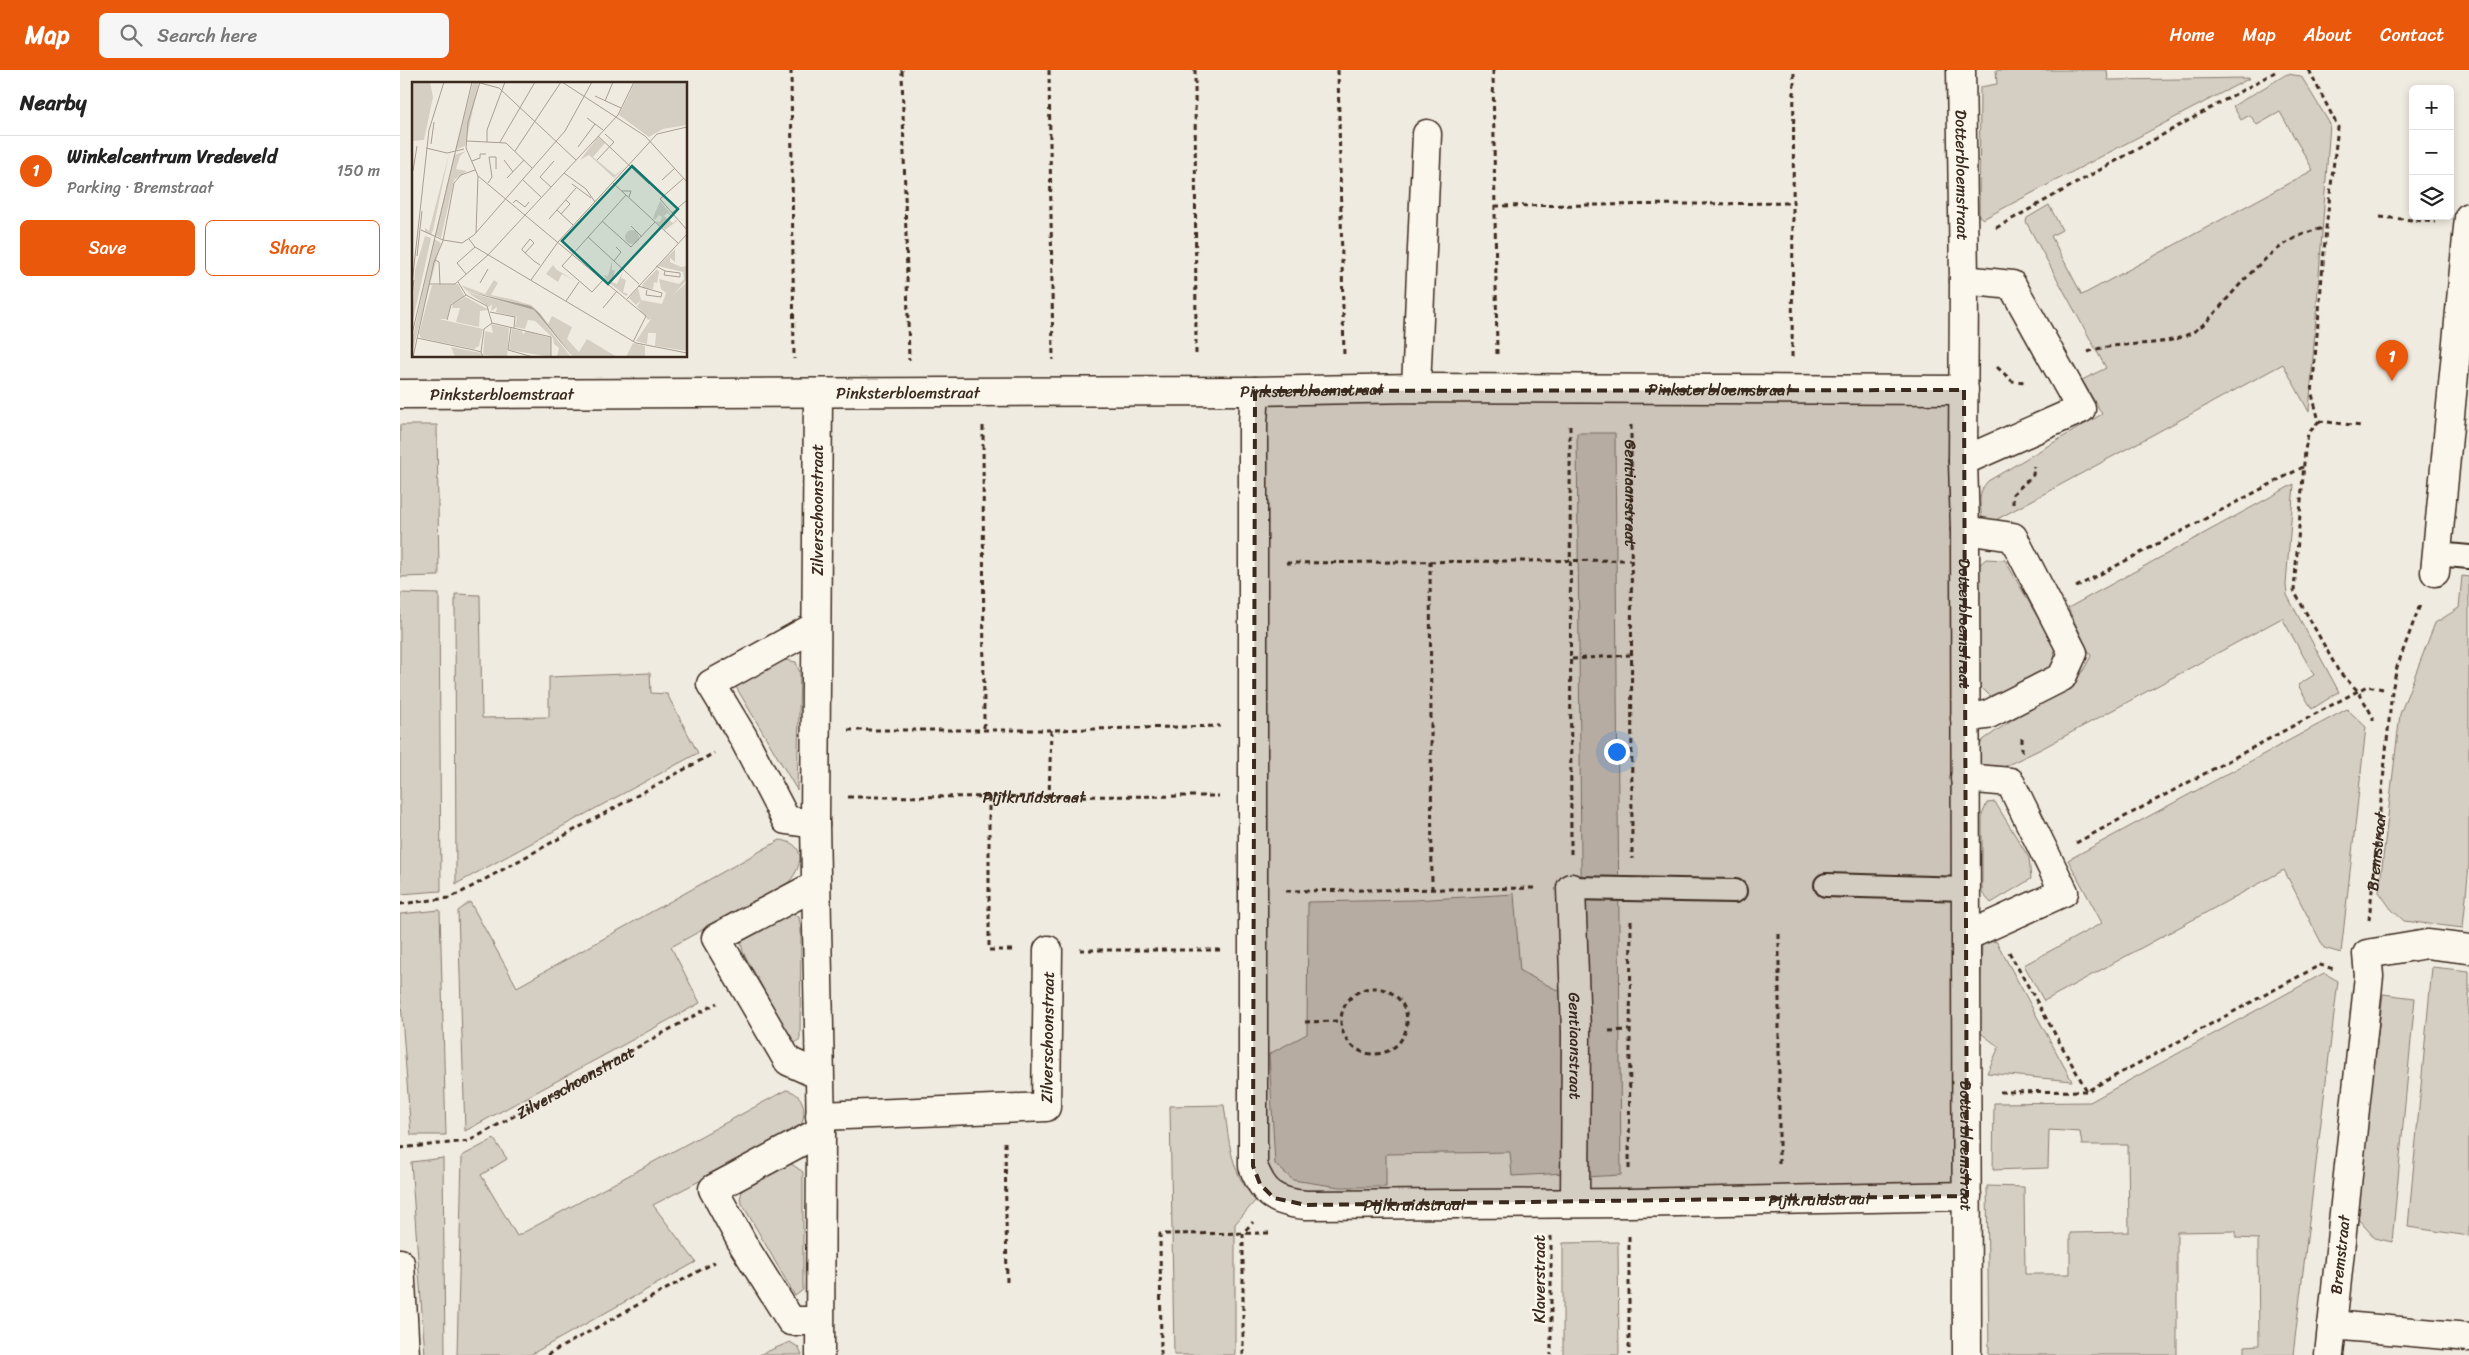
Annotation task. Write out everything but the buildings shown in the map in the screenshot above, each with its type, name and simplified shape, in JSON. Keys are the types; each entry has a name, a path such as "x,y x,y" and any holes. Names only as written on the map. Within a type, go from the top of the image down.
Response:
{"street":[{"name":"Dotterbloemstraat","path":"1961,70 1964,235 1963,460 1967,936 1967,1355"},
{"path":"1416,388 1427,134"},
{"path":"2436,563 2461,384 2469,221"},
{"path":"1963,460 2081,409 2012,286 1964,280"},
{"name":"Pinksterbloemstraat","path":"400,394 1254,391 1416,388 1964,390"},
{"path":"1254,391 1253,1166 1260,1184 1274,1198"},
{"name":"Zilverschoonstraat","path":"818,393 815,824 821,1123 820,1355"},
{"path":"1965,530 2013,537 2073,653 2062,677 1987,715 1965,718"},
{"path":"815,824 786,820 743,737 711,684 816,626"},
{"path":"1965,778 2010,782 2064,892 1967,936"},
{"path":"816,885 716,938 743,988 788,1061 819,1075"},
{"name":"Gentiaanstraat","path":"1563,1202 1576,1032 1571,888"},
{"path":"2368,965 2428,944 2469,949"},
{"name":"Zilverschoonstraat","path":"819,1321 791,1321 744,1246 713,1189 821,1123 1046,1107 1048,950"},
{"name":"Bremstraat","path":"2329,1355 2368,965"},
{"name":"Pijlkruidstraat","path":"1274,1198 1289,1204 1306,1205 1629,1203 1967,1196"},
{"path":"400,1263 405,1355"},
{"path":"2332,1325 2469,1338"}],"lane":[{"path":"2436,563 2469,557"},
{"path":"1826,885 1966,890"},
{"path":"1571,888 1632,891 1735,891"}],"path":[{"path":"791,70 794,359 803,360"},
{"path":"900,362 909,362 902,70"},
{"path":"1049,70 1053,360"},
{"path":"1187,360 1196,360 1195,70"},
{"path":"1338,70 1344,359"},
{"path":"1493,70 1497,360"},
{"path":"1792,390 1794,70"},
{"path":"2309,70 2338,127 2326,228 2312,394 2319,421"},
{"path":"1964,235 1998,228 2275,72"},
{"path":"1495,206 1794,203"},
{"path":"2380,217 2469,221"},
{"path":"1964,349 1986,356 2012,382 2030,382 2056,365 2101,347 2174,340 2193,332 2210,319 2257,266 2282,246 2310,230 2326,228"},
{"path":"1334,359 1353,359"},
{"path":"1043,360 1062,360"},
{"path":"984,392 984,730"},
{"path":"2319,421 2361,426"},
{"path":"2319,421 2308,434 2303,467 2294,591 2339,672 2358,691 2373,717 2373,721"},
{"name":"Gentiaanstraat","path":"1629,1203 1629,1030 1632,891 1631,425"},
{"path":"1253,892 1571,888 1570,426"},
{"path":"2013,537 2013,494 2033,475 2039,427"},
{"path":"2047,602 2303,467"},
{"name":"Gentiaanstraat","path":"1253,563 1630,560"},
{"path":"1430,561 1432,890"},
{"name":"Bremstraat","path":"2368,965 2369,906 2392,691 2397,667 2436,563"},
{"path":"1572,659 1630,654"},
{"path":"2047,859 2367,686 2383,689"},
{"path":"2010,782 2021,764 2024,696"},
{"path":"816,729 1051,730 1253,726"},
{"path":"1049,798 1051,730"},
{"path":"400,904 449,898 743,737"},
{"name":"Pijlkruidstraat","path":"815,796 1049,798 1252,796"},
{"path":"989,797 989,950 1252,950"},
{"path":"1993,924 2087,1091"},
{"path":"1779,934 1779,1200"},
{"path":"1967,1092 2087,1091 2320,966 2368,965"},
{"name":"Zilverschoonstraat","path":"400,1148 468,1142 743,988"},
{"path":"1375,988 1385,990 1398,999 1406,1012 1407,1023 1405,1034 1399,1044 1390,1051 1368,1054 1357,1050 1348,1042 1342,1032 1341,1021 1348,1001 1364,990 1375,988"},
{"path":"1305,1022 1341,1021"},
{"path":"1004,1109 1007,1283"},
{"path":"1243,1355 1243,1233 1274,1198"},
{"name":"Klaverstraat","path":"1551,1355 1563,1202"},
{"path":"1629,1203 1629,1355"},
{"path":"1161,1355 1160,1234 1243,1233"},
{"path":"547,1355 744,1246"}],"highlighted area":[{"path":"1964,390 1967,1196 1306,1205 1274,1198 1260,1184 1253,1166 1255,391"}],"shaded area":[{"path":"1996,70 2107,70 2108,80 2250,78 1983,219 1979,216 1980,87 1997,84"},
{"path":"2287,74 2301,76 2330,124 2309,412 2283,364 1992,522 1982,518 1981,494 1988,481 2102,414 2082,380 2106,368 2026,222 2027,218 2049,205 2062,230 2051,236 2082,295 2313,170 2280,112 2257,125 2250,115 2241,120 2233,106"},
{"path":"400,425 437,425 439,576 400,577"},
{"path":"1577,433 1615,433 1621,1175 1584,1177"},
{"path":"2294,484 2286,584 2287,595 2339,692 2312,709 2298,685 2314,675 2282,618 2041,749 1991,773 1979,768 1974,754 1983,740 2083,671 2091,656 2068,608"},
{"path":"1986,559 2005,560 2054,646 2055,662 2048,673 1990,696 1979,685 1979,565"},
{"path":"2462,576 2469,577 2469,865 2463,928 2404,921 2391,909 2379,892 2400,714 2435,623 2459,608"},
{"path":"400,593 439,594 441,891 400,894"},
{"path":"455,594 480,595 482,718 549,717 549,677 650,673 651,693 667,694 698,753 456,884"},
{"path":"780,659 796,662 800,673 797,790 736,687 739,682"},
{"path":"2347,709 2366,727 2341,953 2324,948 2284,870 2044,1001 2024,965 2102,923 2068,860"},
{"path":"1995,802 2029,858 2031,879 1991,903 1982,893 1982,815 1987,803"},
{"path":"780,840 795,846 800,857 797,870 788,883 671,947 700,1003 465,1131 458,911 470,902 517,987"},
{"path":"1514,894 1520,971 1561,992 1566,1173 1512,1176 1510,1152 1386,1154 1386,1187 1339,1187 1293,1180 1275,1164 1269,1054 1307,1034 1308,902 1414,900"},
{"path":"440,910 446,1135 411,1135 400,990 400,914"},
{"path":"789,913 799,917 801,929 800,1039 794,1044 743,952 741,942 744,931"},
{"path":"1996,941 2072,1081 1987,1073 1999,1047 1978,1031 1982,944"},
{"path":"2432,967 2469,971 2469,1236 2408,1227"},
{"path":"2324,973 2338,981 2293,1355 2245,1355 2245,1346 2259,1345 2258,1239 2236,1238 2236,1231 2177,1232 2177,1355 1989,1355 1987,1186 2024,1187 2025,1274 2070,1274 2070,1233 2129,1232 2128,1145 2082,1145 2080,1132 2049,1130 2048,1168 1993,1170 1994,1103 2090,1102"},
{"path":"2383,994 2415,998 2392,1242 2375,1238 2357,1218"},
{"path":"786,1090 798,1096 803,1106 803,1118 798,1130 653,1205 696,1262 530,1355 457,1355 462,1156 494,1139 507,1159 481,1175 517,1236"},
{"path":"1224,1105 1229,1144 1236,1168 1247,1190 1256,1200 1235,1224 1235,1355 1174,1355 1170,1106"},
{"path":"443,1158 445,1355 425,1355 411,1162"},
{"path":"790,1163 803,1172 803,1290 795,1296 740,1200 743,1185"},
{"path":"1618,1242 1619,1355 1563,1355 1563,1243"},
{"path":"790,1342 798,1347 802,1355 759,1355"}],"place":[{"name":"Winkelcentrum Vredeveld","path":"2392,381"}]}
